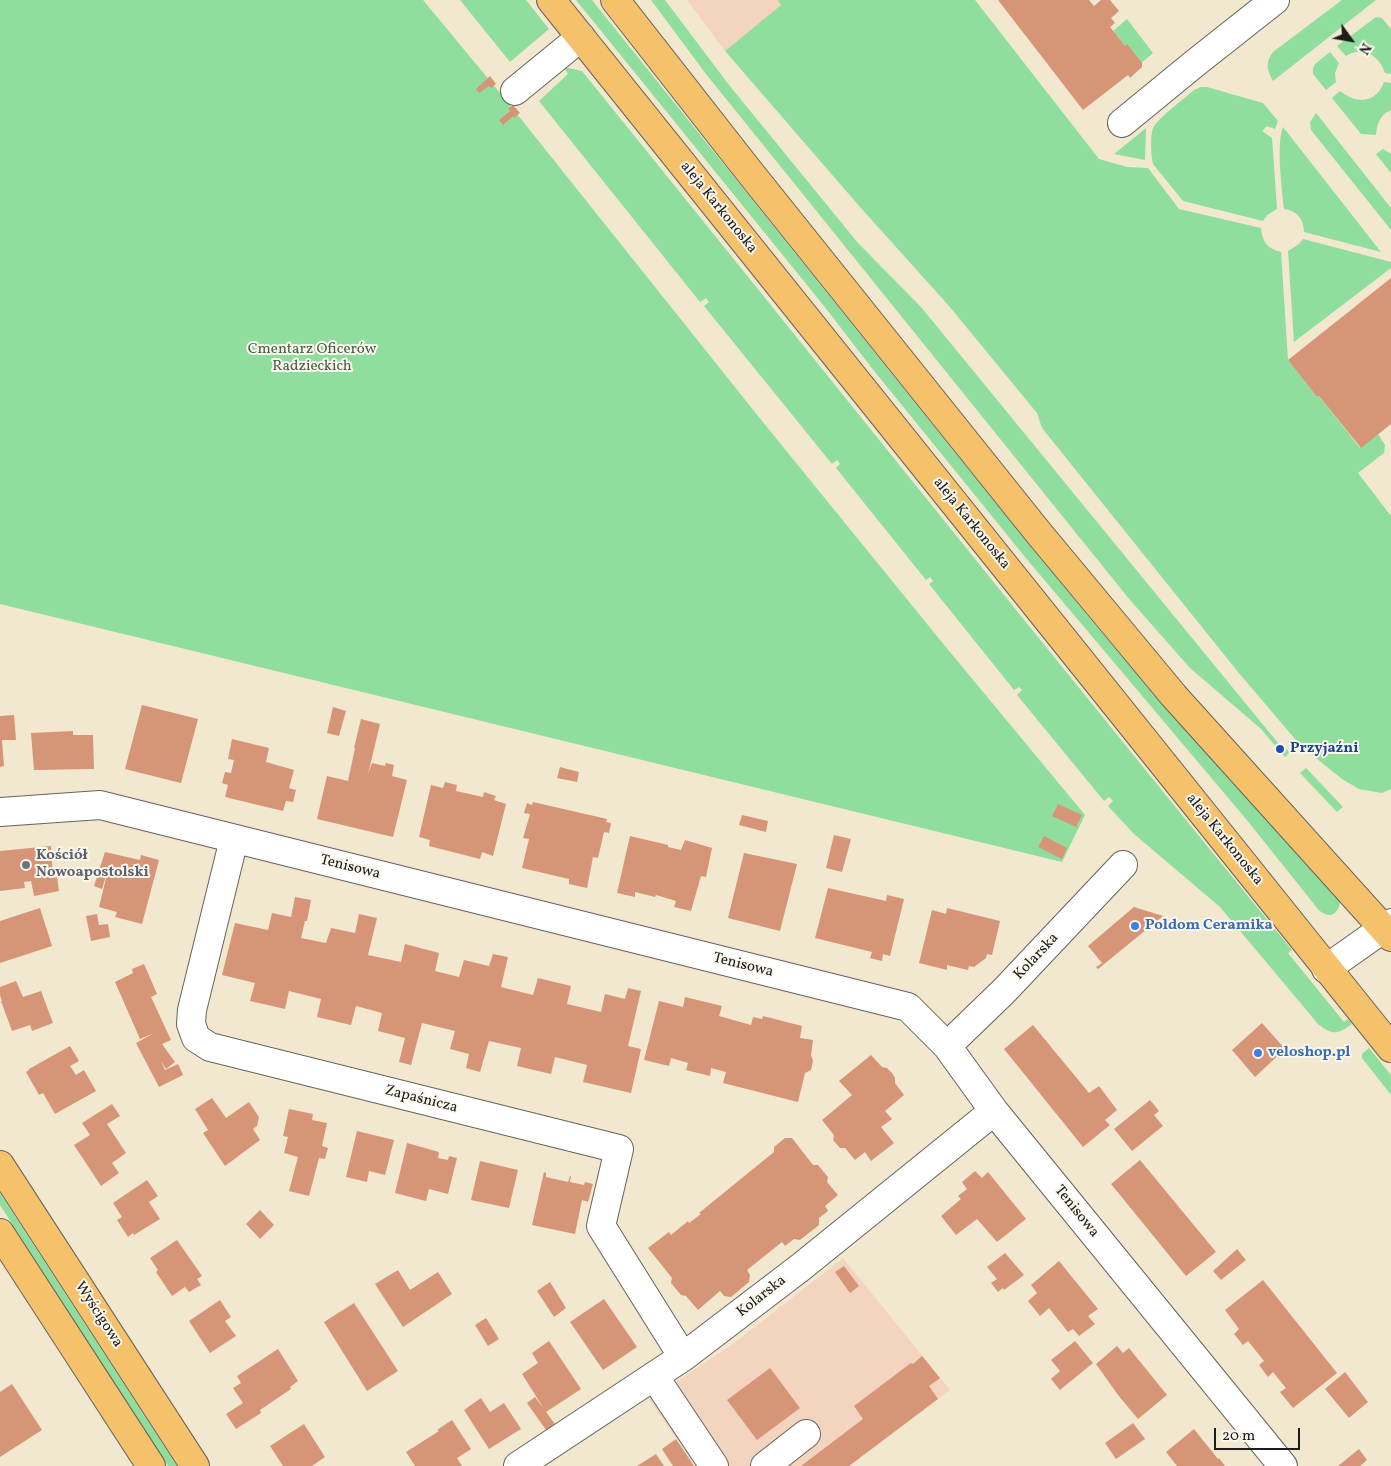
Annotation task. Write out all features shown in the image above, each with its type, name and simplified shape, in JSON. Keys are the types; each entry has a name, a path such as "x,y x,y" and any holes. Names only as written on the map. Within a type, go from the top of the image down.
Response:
{"main road":[{"name":"aleja Karkonoska","path":"552,0 1391,1048"},
{"path":"615,0 748,170 1037,531 1174,696 1389,924"},
{"name":"Wyścigowa","path":"0,1165 195,1466"},
{"path":"0,1233 151,1466"}],"street":[{"path":"1122,123 1275,0"},
{"path":"515,91 581,37"},
{"name":"Tenisowa","path":"0,812 100,805 908,1008 947,1046 994,1111 1283,1466"},
{"name":"Zapaśnicza","path":"234,839 192,1010 191,1024 196,1038 210,1047 619,1148 600,1226 683,1357"},
{"name":"Kolarska","path":"947,1046 1004,991 1123,865"},
{"path":"1326,969 1389,924"},
{"name":"Kolarska","path":"518,1466 683,1357 808,1261 994,1111"},
{"path":"654,1376 714,1466"},
{"path":"765,1466 806,1434"}],"shaded area":[{"path":"687,0 778,0 782,4 725,51"},
{"path":"843,1258 950,1390 849,1466 696,1466 649,1400 737,1341"}],"green space":[{"name":"Cmentarz Oficerów Radzieckich","path":"0,0 423,0 505,99 762,421 1085,815 1062,862 0,604"},
{"path":"460,0 526,0 549,29 510,62"},
{"path":"576,0 592,0 1096,626 1171,714 1340,901 1339,908 1335,913 1327,915 1317,908 1246,819 1025,557"},
{"path":"651,0 665,0 729,85 858,243 921,307 1278,743 1290,752 1285,757 1260,728 1190,668 1130,600 706,74"},
{"path":"778,0 975,0 1099,159 1127,167 1148,168 1179,209 1261,228 1266,244 1281,252 1288,360 1360,448 1378,434 1385,445 1384,453 1358,473 1391,516 1391,789 1382,793 1359,789 1342,779 1301,746 1238,672 1042,428 1037,413 949,306 860,207 725,51 781,5"},
{"path":"1342,0 1376,0 1273,81 1268,66 1273,52"},
{"path":"1376,17 1382,18 1391,29 1391,74 1385,73 1379,61 1370,54 1358,52 1346,56 1337,46"},
{"path":"1127,19 1153,53 1141,63 1113,31"},
{"path":"1330,52 1339,63 1335,73 1336,82 1326,90 1313,74 1313,68 1315,64"},
{"path":"564,67 582,71 1292,950 1288,953 1344,1022 1348,1019 1352,1024 1339,1032 1332,1032 1318,1024 1220,907 1134,834 1108,806 1113,801 1109,797 1104,801 1017,695 1022,690 1019,687 1014,690 929,584 933,581 930,577 926,580 836,468 840,464 837,460 832,464 704,306 709,302 706,298 700,302 539,101 568,74"},
{"path":"1384,82 1391,83 1391,110 1384,114 1380,120 1376,135 1361,134 1332,98 1340,91 1352,98 1365,100 1376,95"},
{"path":"1201,87 1263,103 1278,121 1275,129 1267,126 1262,131 1272,138 1277,209 1267,215 1263,221 1183,201 1153,164 1151,136 1153,128 1172,108 1194,90"},
{"path":"1316,113 1391,208 1391,230 1311,130 1310,122"},
{"path":"1283,127 1381,252 1304,232 1303,223 1296,213 1284,209 1280,155"},
{"path":"1146,128 1145,160 1114,154"},
{"path":"1383,149 1391,154 1391,173 1376,154"},
{"path":"1303,239 1391,262 1391,268 1294,342 1288,251"},
{"path":"1306,768 1343,807 1337,812 1300,773"},
{"path":"1369,1048 1391,1075 1391,1095 1362,1058 1362,1054"},
{"path":"0,1193 177,1466 168,1466 0,1205"}],"building":[{"path":"998,0 1089,0 1094,6 1101,0 1110,0 1119,11 1111,18 1115,23 1110,27 1125,46 1127,44 1142,63 1142,67 1130,78 1128,75 1083,110"},
{"path":"490,76 496,84 491,88 489,86 479,93 476,89"},
{"path":"513,105 520,113 514,118 513,116 503,125 499,120 510,111 508,109"},
{"path":"1391,278 1391,424 1361,448 1288,360"},
{"path":"142,705 198,719 181,783 125,769"},
{"path":"333,707 346,711 339,736 327,733"},
{"path":"14,715 16,740 2,740 4,766 0,767 0,716"},
{"path":"361,719 380,724 368,774 372,763 385,766 386,763 394,765 392,776 407,780 393,837 317,819 327,776 348,781"},
{"path":"73,731 73,735 93,735 94,769 34,770 31,733"},
{"path":"232,739 269,748 266,762 294,770 289,788 296,790 293,802 286,801 283,811 225,797 228,785 222,783 225,772 231,773 234,760 228,759"},
{"path":"560,767 579,772 577,782 557,778"},
{"path":"445,782 457,785 456,791 483,797 484,792 496,796 494,800 506,804 493,856 482,852 480,859 429,846 430,840 419,837 431,785 443,788"},
{"path":"533,802 607,819 606,822 611,823 609,833 604,832 598,858 593,857 587,888 569,884 569,879 522,868 529,839 523,838 530,814 524,813 527,803 532,805"},
{"path":"1058,804 1082,815 1076,827 1052,816"},
{"path":"742,815 768,821 766,832 739,825"},
{"path":"834,835 851,839 842,872 826,868"},
{"path":"630,836 681,850 685,840 712,848 706,877 701,876 691,911 674,907 676,901 656,895 655,897 635,892 635,897 617,893"},
{"path":"1044,836 1067,848 1062,859 1038,847"},
{"name":"Kościół Nowoapostolski","path":"51,846 53,878 57,877 59,891 34,896 31,881 24,882 25,888 0,891 0,851"},
{"path":"105,852 140,860 141,855 159,860 142,924 115,917 117,912 99,907 109,866 102,889 94,886"},
{"path":"744,853 797,864 780,931 728,918"},
{"path":"828,888 886,901 887,895 904,899 890,956 883,954 882,961 870,958 872,952 815,938"},
{"path":"295,897 311,900 301,938 326,943 331,928 355,933 359,914 377,918 368,955 401,962 405,944 439,953 435,971 459,977 464,960 489,966 493,954 508,957 501,987 533,995 538,978 571,986 567,1004 601,1012 605,994 625,999 628,988 641,991 628,1046 641,1049 631,1093 583,1082 587,1065 555,1057 551,1074 517,1066 521,1048 489,1041 480,1072 466,1068 469,1054 450,1049 455,1031 422,1023 411,1065 399,1062 405,1038 378,1031 382,1013 356,1006 351,1025 317,1017 321,999 289,991 285,1009 250,1001 255,983 222,975 235,923 268,930 272,913 291,917"},
{"path":"1134,907 1163,916 1098,969 1096,967 1102,963 1088,946"},
{"path":"40,908 52,946 0,963 0,921"},
{"path":"947,908 1000,921 992,955 987,954 986,958 974,967 969,966 968,970 947,965 947,970 919,963 932,910 946,914"},
{"path":"97,914 99,925 108,924 110,937 91,941 86,916"},
{"path":"144,964 157,994 151,997 171,1040 162,1044 175,1062 166,1069 161,1061 165,1070 178,1064 183,1075 159,1087 136,1043 154,1033 140,1039 115,982 133,973 132,969"},
{"path":"16,981 23,997 41,991 53,1023 32,1031 30,1025 12,1031 1,1001 0,987"},
{"path":"685,997 722,1006 719,1016 751,1025 753,1017 762,1019 763,1016 802,1026 800,1038 813,1040 811,1055 813,1061 811,1070 805,1073 798,1102 723,1083 726,1072 711,1068 710,1076 686,1070 688,1063 671,1058 669,1066 644,1060 659,1001 683,1007"},
{"name":"veloshop.pl","path":"1262,1023 1285,1049 1255,1077 1232,1050"},
{"path":"1033,1025 1089,1093 1099,1086 1117,1110 1105,1120 1110,1125 1083,1147 1004,1049"},
{"path":"70,1046 79,1061 70,1066 76,1075 84,1070 96,1091 55,1114 43,1093 39,1095 26,1072"},
{"path":"871,1055 882,1067 887,1068 892,1073 895,1083 904,1095 885,1111 892,1119 881,1127 894,1143 871,1161 865,1152 855,1160 845,1148 840,1148 833,1140 834,1135 822,1120 852,1095 839,1081"},
{"path":"212,1098 226,1118 249,1102 259,1117 257,1126 253,1129 260,1140 225,1166 203,1133 208,1130 195,1109"},
{"path":"1150,1100 1159,1111 1154,1115 1163,1126 1132,1151 1114,1129"},
{"path":"112,1104 120,1116 107,1124 126,1153 112,1163 119,1173 101,1186 74,1145 90,1135 82,1123"},
{"path":"289,1109 313,1114 312,1120 327,1123 322,1146 328,1148 325,1159 319,1158 309,1196 289,1191 298,1157 284,1153 288,1137 283,1136"},
{"path":"357,1131 394,1140 385,1175 369,1171 367,1182 346,1177"},
{"path":"785,1138 792,1138 813,1165 818,1165 828,1177 827,1182 838,1195 825,1206 828,1211 819,1218 819,1225 800,1240 794,1239 785,1246 782,1242 747,1270 750,1275 749,1282 731,1297 724,1296 720,1291 698,1310 671,1283 672,1278 648,1248 669,1232 671,1235 688,1221 689,1223 701,1214 699,1213 774,1152 774,1147"},
{"path":"407,1143 439,1152 438,1158 448,1160 449,1156 457,1158 448,1194 429,1189 426,1201 395,1193"},
{"path":"1140,1160 1216,1252 1186,1276 1111,1184"},
{"path":"480,1161 518,1170 509,1208 471,1200"},
{"path":"975,1171 982,1178 988,1172 1026,1219 997,1242 977,1219 956,1235 941,1216 961,1199 958,1196 967,1189 962,1182"},
{"path":"544,1172 546,1177 568,1182 571,1176 570,1182 584,1185 585,1182 593,1184 588,1202 582,1200 575,1234 532,1225"},
{"path":"147,1180 158,1196 149,1202 160,1219 128,1237 117,1220 122,1217 113,1203"},
{"path":"260,1210 274,1225 260,1239 246,1224"},
{"path":"177,1240 202,1276 197,1279 201,1285 189,1292 185,1287 172,1296 156,1272 158,1270 150,1258"},
{"path":"1237,1249 1246,1260 1221,1280 1213,1271"},
{"path":"1005,1253 1024,1275 1004,1290 1003,1288 998,1292 991,1283 997,1279 987,1267"},
{"path":"1059,1261 1098,1309 1088,1316 1095,1324 1079,1336 1073,1329 1068,1332 1049,1308 1040,1316 1028,1301 1037,1293 1031,1285"},
{"path":"844,1266 859,1286 850,1293 835,1272"},
{"path":"398,1270 410,1290 438,1272 452,1294 403,1327 375,1284"},
{"path":"1263,1280 1337,1373 1293,1408 1280,1392 1286,1388 1273,1372 1268,1377 1259,1365 1264,1361 1248,1341 1243,1345 1234,1334 1239,1329 1225,1310"},
{"path":"550,1282 566,1308 554,1317 537,1291"},
{"path":"604,1299 637,1347 603,1370 570,1322"},
{"path":"220,1300 231,1317 225,1321 236,1336 210,1353 189,1321"},
{"path":"354,1303 398,1371 367,1391 324,1322"},
{"path":"486,1318 499,1339 488,1346 475,1325"},
{"path":"549,1341 581,1389 546,1412 555,1424 546,1430 527,1403 535,1397 544,1409 522,1374 538,1363 532,1353"},
{"path":"1075,1341 1093,1363 1060,1390 1051,1379 1060,1371 1051,1360"},
{"path":"1117,1346 1123,1353 1129,1348 1167,1395 1138,1419 1096,1364"},
{"path":"278,1349 298,1381 290,1387 291,1389 260,1410 261,1413 236,1429 226,1414 243,1403 233,1388 241,1383 237,1376"},
{"path":"922,1356 940,1378 929,1386 938,1399 849,1466 801,1466 863,1419 854,1406"},
{"path":"770,1368 800,1408 757,1440 727,1400"},
{"path":"1345,1372 1368,1402 1349,1418 1325,1389"},
{"path":"12,1384 42,1430 0,1457 0,1392"},
{"path":"481,1398 490,1412 504,1403 521,1429 489,1449 464,1410"},
{"path":"452,1420 471,1449 457,1458 462,1466 415,1466 406,1452 439,1431 437,1430"},
{"path":"1133,1423 1145,1439 1116,1459 1105,1443"},
{"path":"304,1424 325,1457 312,1466 283,1466 270,1446"},
{"path":"1194,1429 1225,1466 1177,1466 1166,1452"},
{"path":"676,1439 694,1466 673,1466 662,1449"},
{"path":"1359,1449 1367,1460 1360,1466 1338,1466"},
{"path":"656,1454 664,1466 637,1466"}],"place":[{"name":"Przyjaźni","path":"1280,749"},
{"name":"Kościół Nowoapostolski","path":"26,865"},
{"name":"Poldom Ceramika","path":"1135,926"},
{"name":"veloshop.pl","path":"1258,1053"}]}
